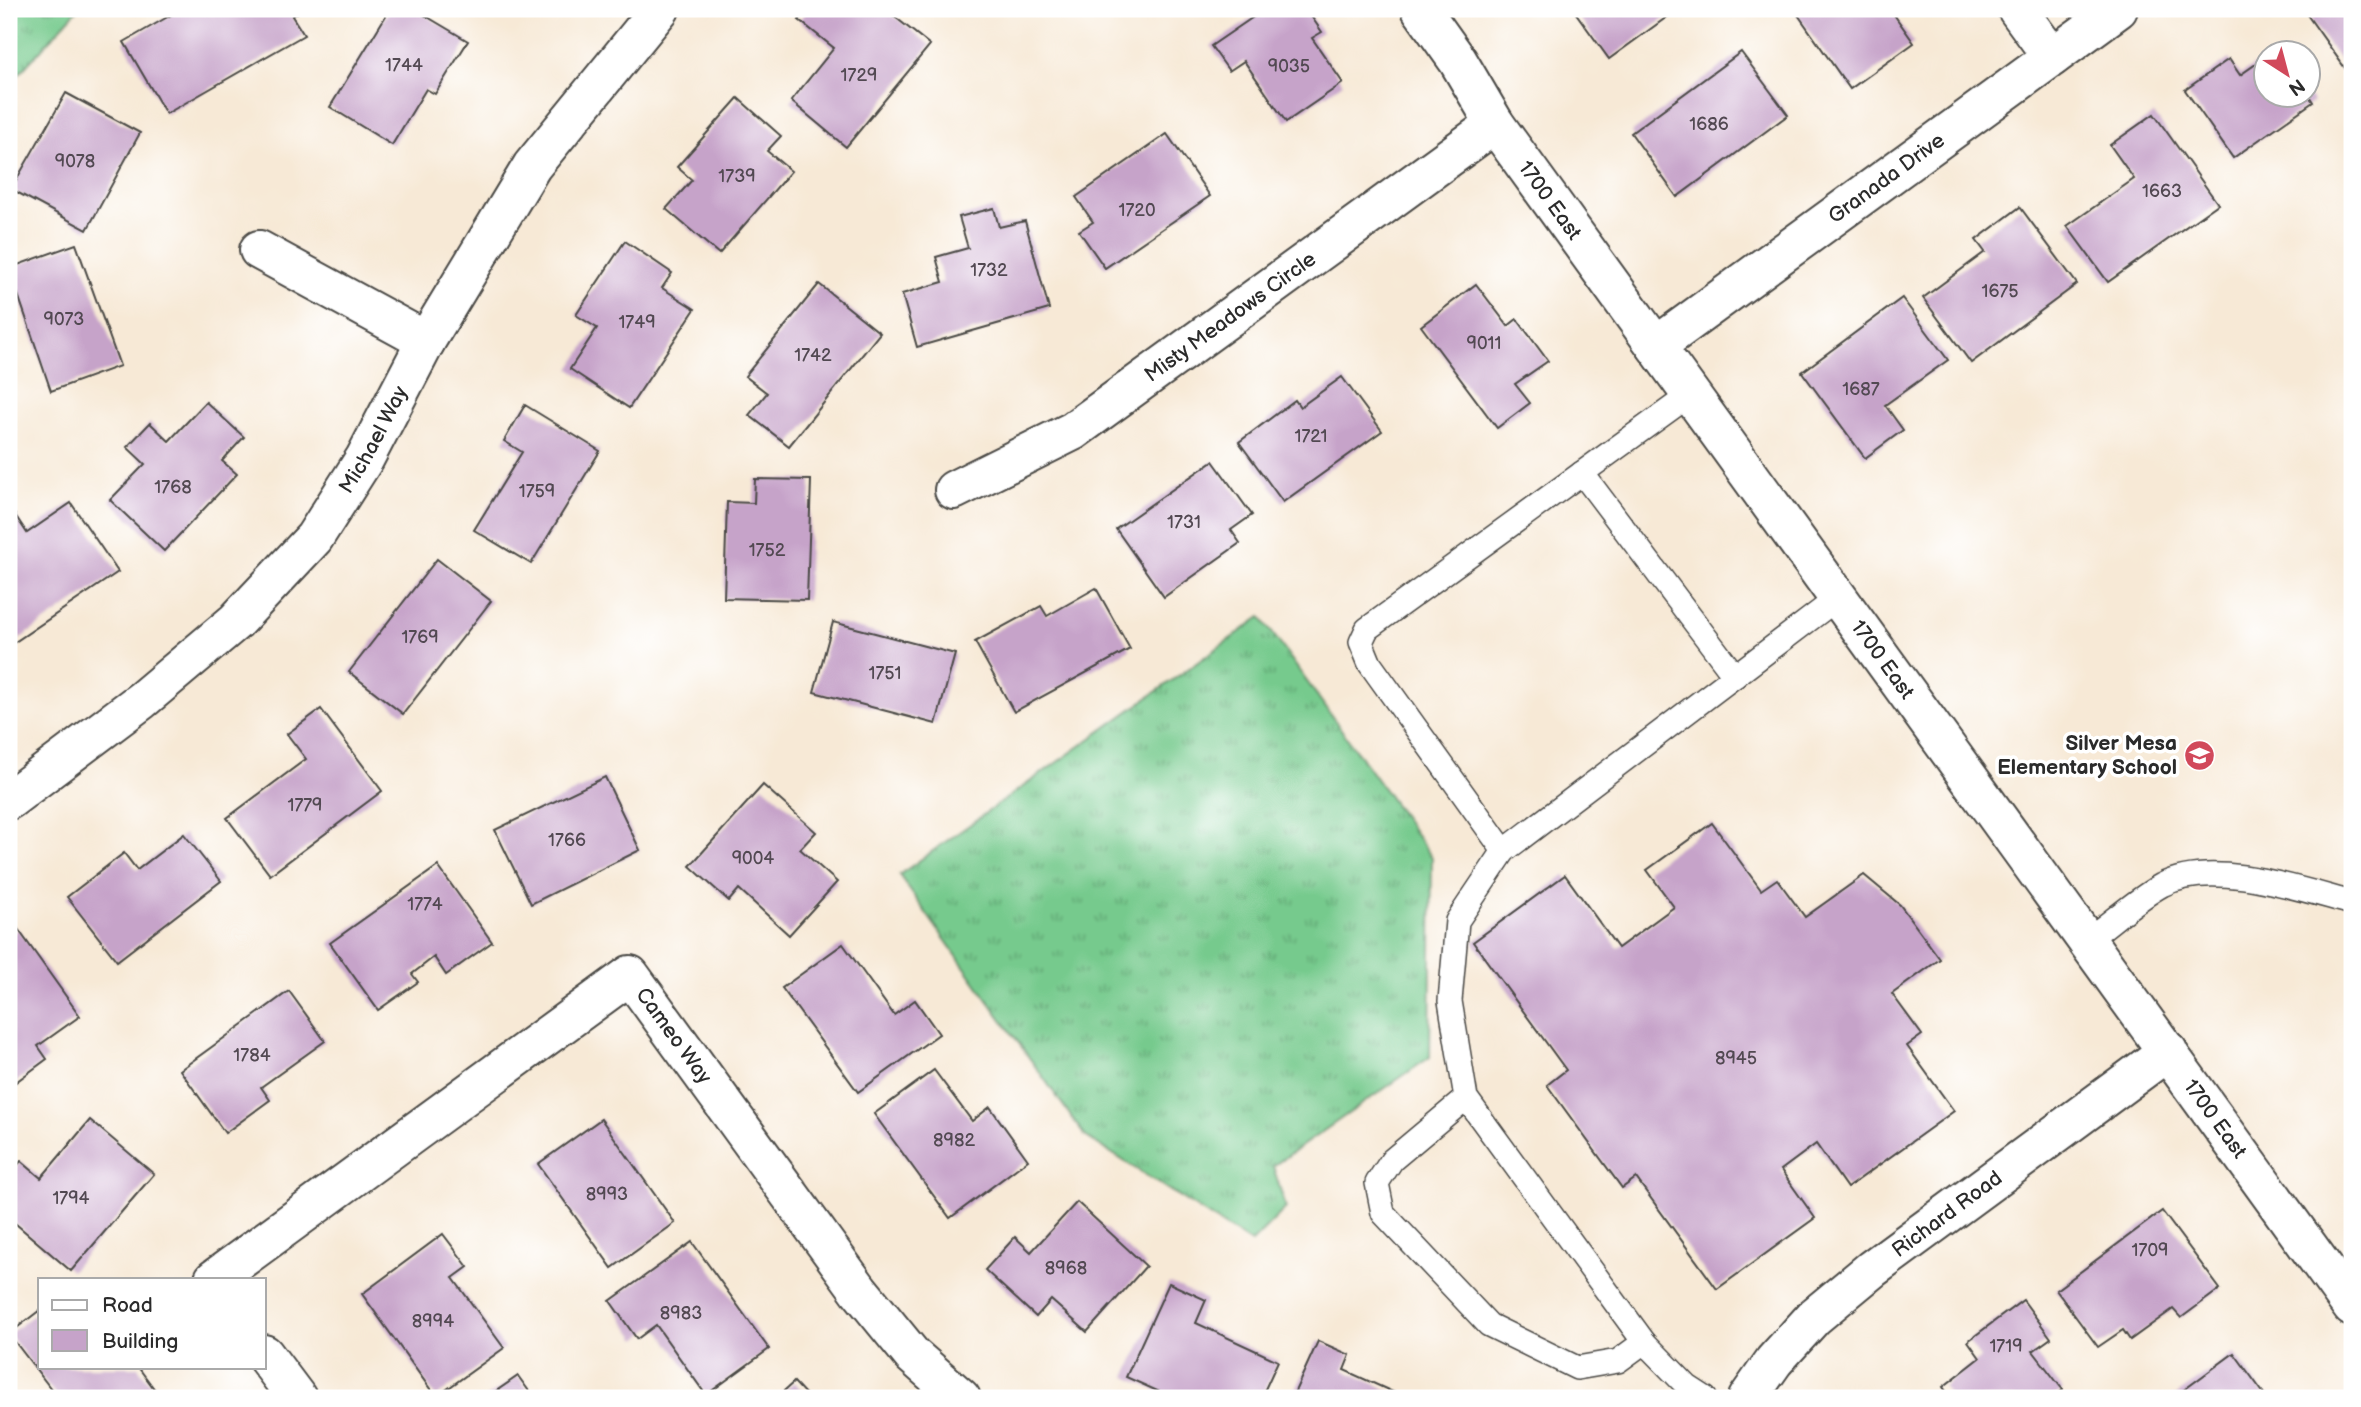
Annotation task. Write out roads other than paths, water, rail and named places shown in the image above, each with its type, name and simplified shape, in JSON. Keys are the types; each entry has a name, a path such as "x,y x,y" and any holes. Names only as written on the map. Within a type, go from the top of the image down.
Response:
{"street":[{"name":"Michael Way","path":"9,800 142,700 236,621 314,538 365,458 426,341 532,166 660,9"},
{"name":"1700 East","path":"1421,9 1458,61 1495,124 2352,1307"},
{"path":"2017,9 2052,57"},
{"name":"Granada Drive","path":"1656,346 2118,9"},
{"name":"Misty Meadows Circle","path":"954,490 1073,431 1495,124"},
{"path":"259,250 426,341"},
{"name":"Cameo Way","path":"215,1278 630,975 859,1290 912,1355 961,1398"},
{"name":"Richard Road","path":"1748,1398 1774,1361 1814,1317 1872,1269 2168,1051"},
{"path":"266,1357 296,1398"}],"lane":[{"path":"1504,851 1370,664 1361,642 1367,629 1691,394"},
{"path":"1582,473 1735,676"},
{"path":"1705,1398 1688,1387 1644,1342 1466,1098 1450,1001 1457,921 1504,851 1839,597"},
{"path":"2087,940 2161,886 2187,876 2223,874 2352,903"},
{"path":"1466,1098 1392,1160 1377,1183 1383,1213 1489,1325 1577,1368 1618,1361 1644,1342"}],"place":[{"name":"Silver Mesa Elementary School","path":"2200,755"}]}
